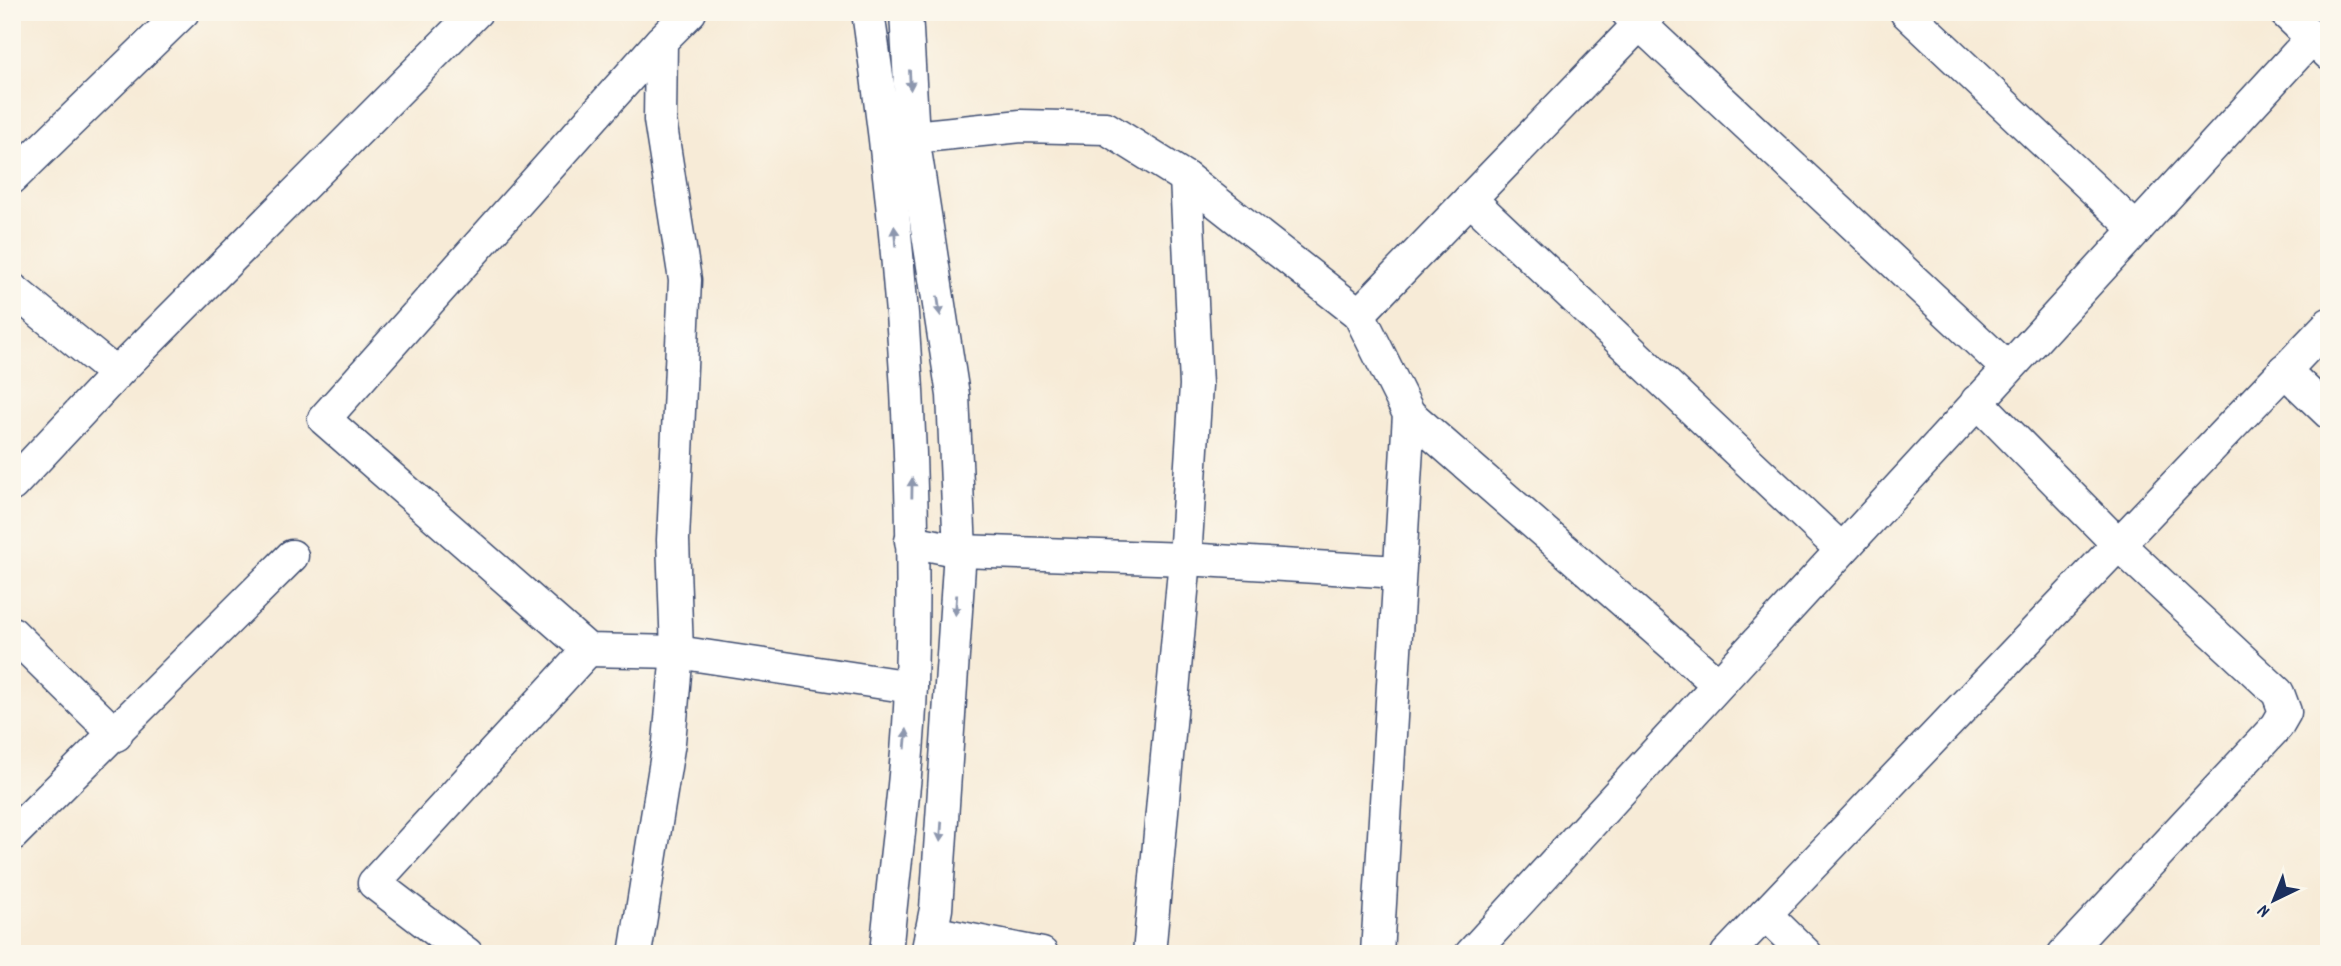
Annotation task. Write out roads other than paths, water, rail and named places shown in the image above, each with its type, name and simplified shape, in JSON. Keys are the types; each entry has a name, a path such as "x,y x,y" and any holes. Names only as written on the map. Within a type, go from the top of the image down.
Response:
{"street":[{"path":"12,178 183,12"},
{"path":"12,485 116,374 476,12"},
{"path":"690,12 661,41 324,419 588,650 677,652 911,687"},
{"path":"868,12 889,155 913,465 911,687 886,954"},
{"path":"906,12 913,137 953,395 960,551 936,909 929,943 1042,954"},
{"path":"1906,12 2135,228"},
{"path":"1471,954 2135,228 2320,46 2285,12"},
{"path":"1359,314 1470,199 1639,16 2007,368"},
{"path":"635,954 669,742 677,652 673,540 685,280 660,120 661,41"},
{"path":"913,137 1021,126 1106,128 1186,178 1359,314 1409,414 1718,684"},
{"path":"1149,954 1185,559 1196,385 1186,178"},
{"path":"1470,199 1841,550"},
{"path":"12,289 116,374"},
{"path":"1727,954 2329,324"},
{"path":"2284,370 2329,413"},
{"path":"1977,401 2118,544 2278,692 2285,712 2268,736 2064,954"},
{"path":"1377,954 1409,414"},
{"path":"911,541 960,551 1185,559 1399,572"},
{"path":"12,835 116,735 292,556"},
{"path":"12,633 116,735"},
{"path":"467,954 374,883 588,650"},
{"path":"1765,914 1806,954"}]}
